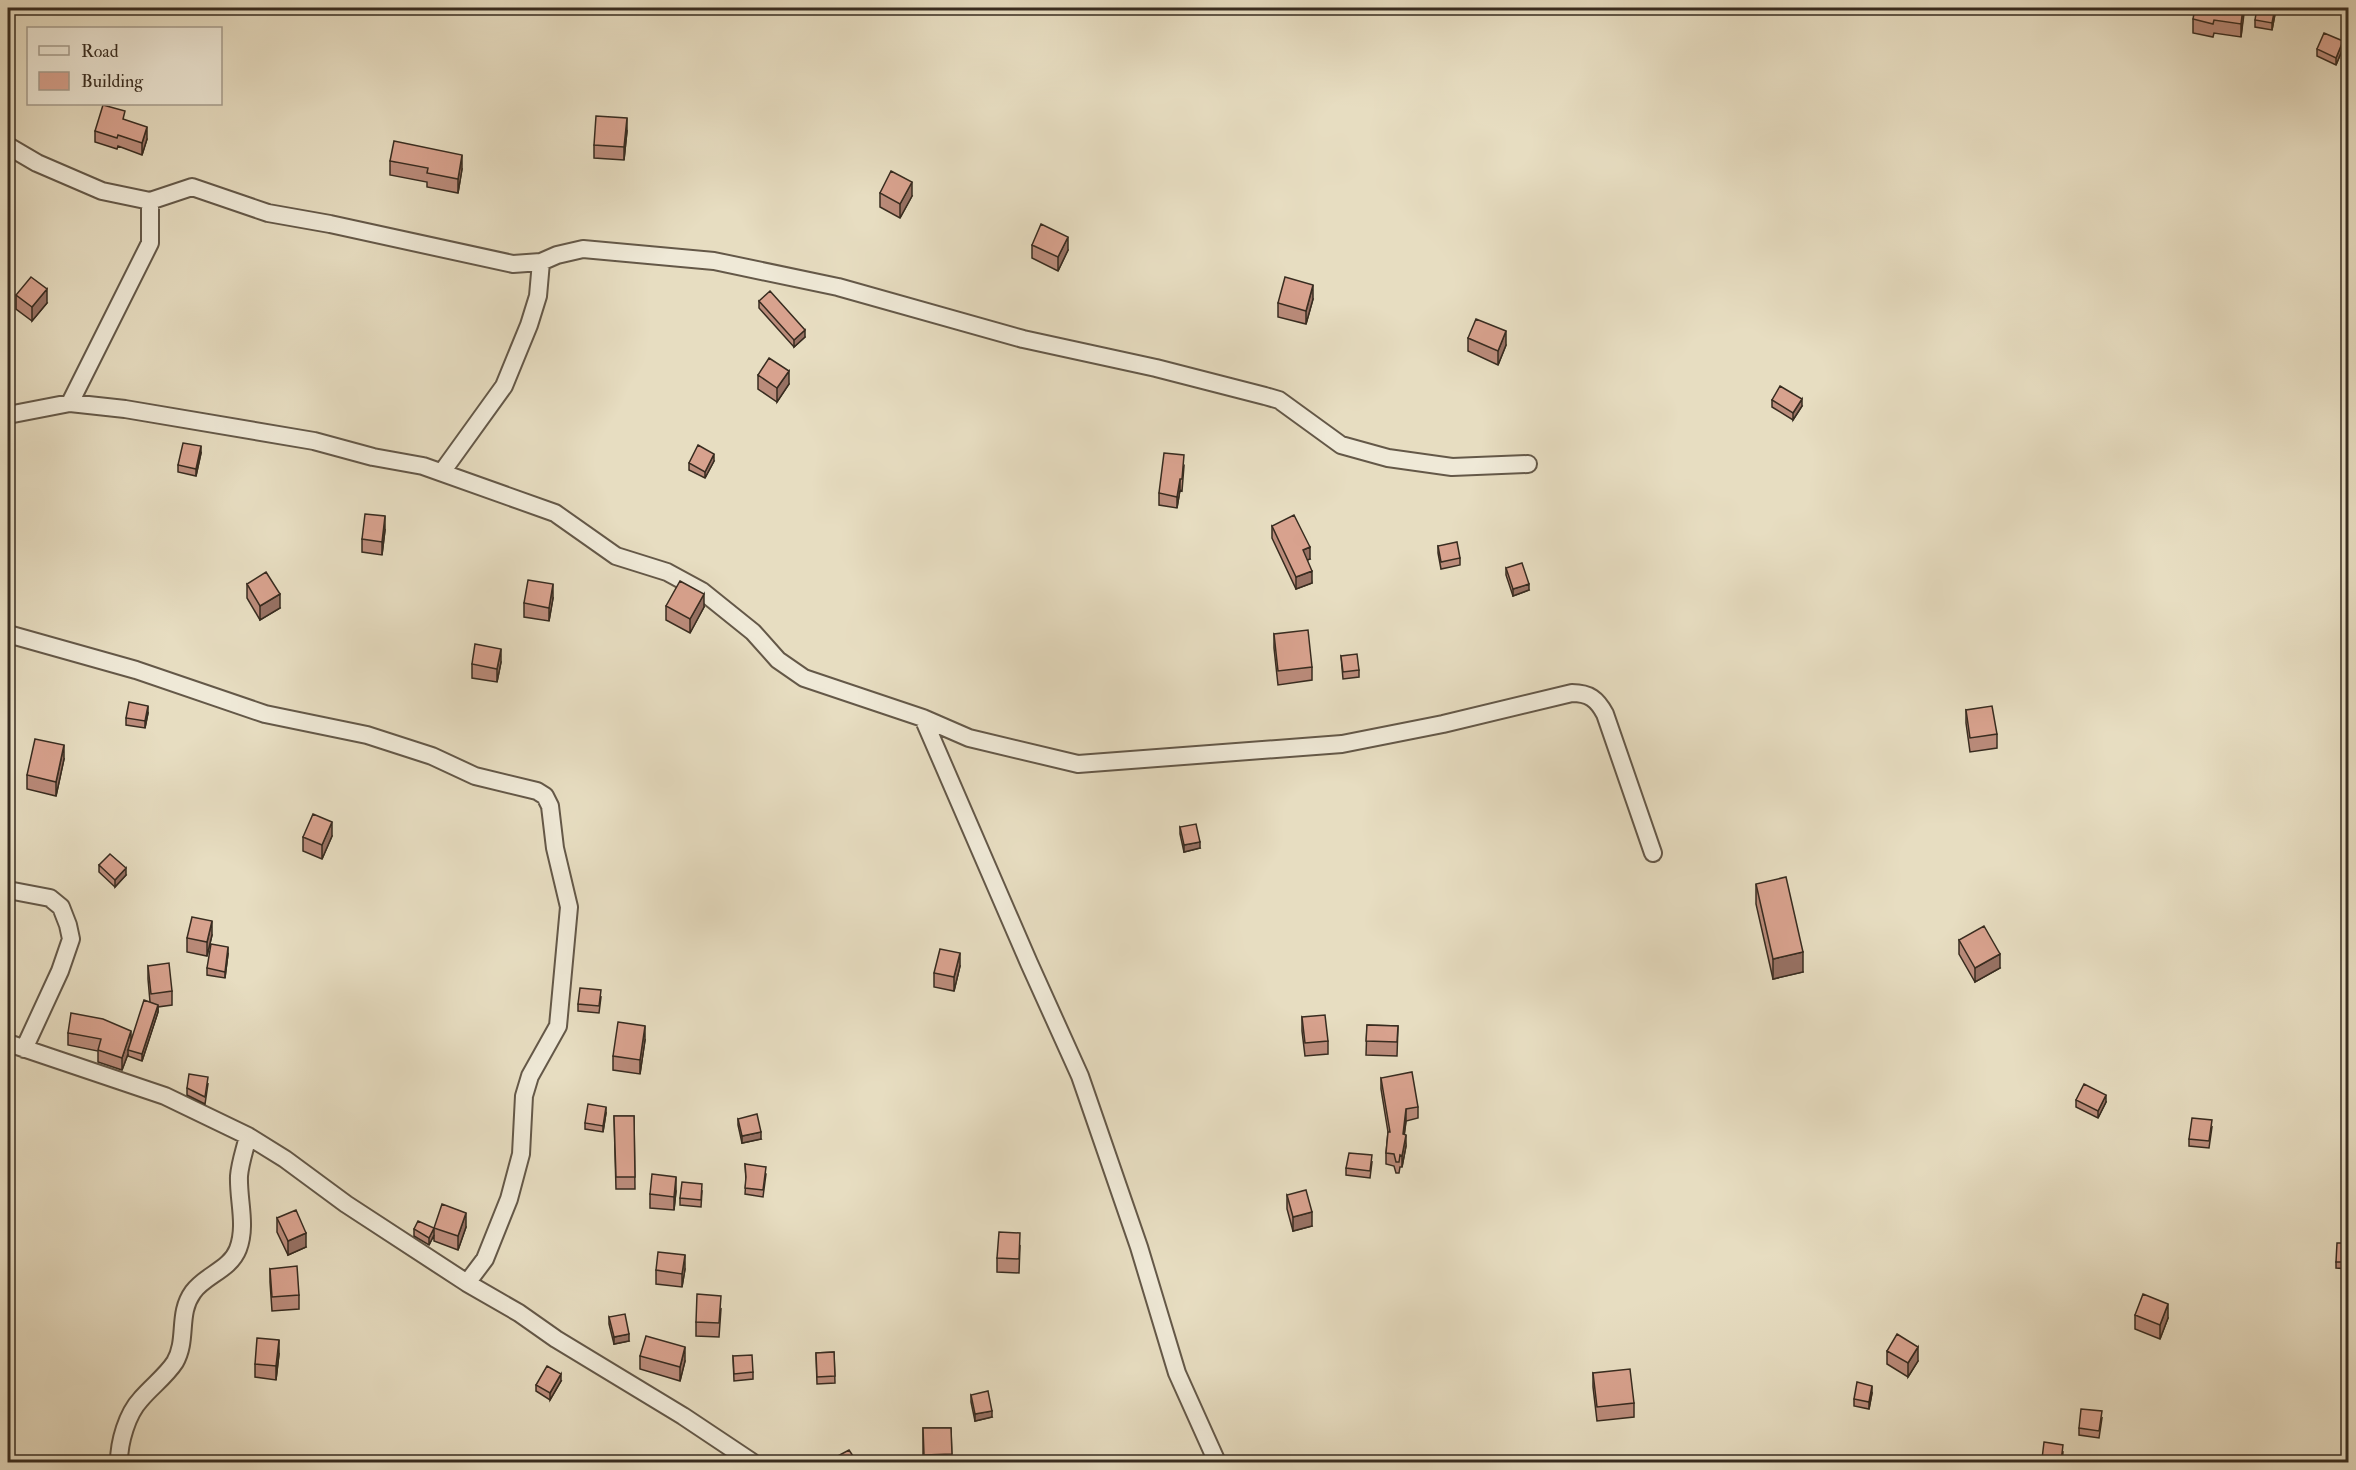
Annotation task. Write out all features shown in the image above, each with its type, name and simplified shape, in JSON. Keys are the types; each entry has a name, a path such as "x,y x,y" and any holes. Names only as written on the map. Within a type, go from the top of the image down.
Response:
{"street":[{"path":"8,146 37,163 102,190 150,201 192,187 268,213 330,224 513,264 541,262 557,255 583,249 714,261 838,287 1023,339 1156,368 1280,400 1341,445 1388,458 1452,467 1528,464"},
{"path":"70,403 150,243 150,201"},
{"path":"442,472 504,386 529,325 538,296 541,262"},
{"path":"8,415 70,403 125,410 314,441 442,472 555,513 616,556 667,572 702,591 753,632 778,660 804,678 923,718 969,738 1078,764 1342,744 1443,724 1572,693 1586,693 1599,702 1605,714 1653,853"},
{"path":"8,634 136,670 265,714 367,735 432,756 475,776 537,791 545,796 550,806 555,848 569,907 558,1026 530,1076 524,1096 521,1154 510,1199 485,1259 467,1284"},
{"path":"923,718 1080,1076 1138,1247 1177,1373 1217,1462"},
{"path":"8,890 50,898 61,907 71,939 60,971 24,1049"},
{"path":"8,1043 165,1096 248,1136 467,1284 519,1312 556,1339 673,1410 752,1462"},
{"path":"119,1462 119,1451 129,1419 139,1401 175,1361 182,1341 184,1306 196,1287 223,1269 238,1250 242,1229 239,1175 248,1136"}],"building":[{"path":"2195,8 2243,8 2241,24 2214,20 2213,24 2193,19"},
{"path":"2257,8 2275,8 2272,23 2255,20"},
{"path":"2324,33 2343,41 2336,58 2317,49"},
{"path":"103,105 125,111 123,119 147,127 142,143 118,135 117,138 95,131"},
{"path":"596,116 627,118 624,147 594,145"},
{"path":"394,141 462,155 458,179 427,173 428,168 390,161"},
{"path":"891,171 912,182 900,204 880,193"},
{"path":"1041,224 1068,237 1058,257 1032,245"},
{"path":"31,277 47,289 32,307 16,295"},
{"path":"1285,277 1313,285 1306,311 1278,303"},
{"path":"770,291 805,330 794,340 759,301"},
{"path":"1476,319 1506,331 1498,351 1468,338"},
{"path":"769,358 789,371 777,388 758,375"},
{"path":"1780,386 1802,399 1793,413 1772,400"},
{"path":"183,443 201,446 196,469 178,465"},
{"path":"698,445 714,454 705,472 689,463"},
{"path":"1164,453 1184,455 1182,479 1180,479 1177,497 1159,493"},
{"path":"365,514 385,516 382,542 362,539"},
{"path":"1294,515 1310,547 1303,550 1312,571 1296,577 1272,526"},
{"path":"1457,542 1460,558 1441,562 1438,546"},
{"path":"1522,563 1529,584 1513,589 1506,568"},
{"path":"266,572 280,594 260,606 247,584"},
{"path":"528,580 553,584 549,608 524,603"},
{"path":"680,581 704,594 690,619 666,606"},
{"path":"1308,630 1312,667 1278,671 1274,634"},
{"path":"475,644 501,649 497,669 472,664"},
{"path":"1357,654 1359,670 1343,672 1341,656"},
{"path":"129,702 148,706 145,721 126,718"},
{"path":"1992,706 1997,734 1970,738 1966,710"},
{"path":"35,739 64,745 56,782 27,775"},
{"path":"313,814 332,822 322,845 303,837"},
{"path":"1196,824 1200,842 1184,845 1180,827"},
{"path":"110,854 126,868 115,880 99,865"},
{"path":"1786,877 1803,952 1773,959 1756,884"},
{"path":"192,917 212,921 207,942 187,938"},
{"path":"1984,926 2000,954 1975,968 1959,940"},
{"path":"211,944 228,947 225,972 207,968"},
{"path":"940,949 960,953 954,977 934,973"},
{"path":"169,963 172,991 151,994 148,966"},
{"path":"580,988 601,990 599,1006 578,1004"},
{"path":"144,1000 158,1005 142,1054 128,1050"},
{"path":"71,1013 103,1019 131,1031 122,1058 98,1050 101,1039 68,1033"},
{"path":"1325,1015 1328,1041 1305,1043 1302,1017"},
{"path":"618,1022 645,1026 640,1060 613,1056"},
{"path":"1367,1025 1398,1026 1397,1042 1366,1041"},
{"path":"1412,1072 1418,1107 1406,1109 1403,1134 1406,1135 1402,1156 1400,1155 1399,1162 1396,1162 1394,1154 1386,1153 1388,1132 1390,1132 1381,1078"},
{"path":"189,1074 208,1077 205,1097 187,1088"},
{"path":"2084,1084 2106,1095 2098,1111 2076,1100"},
{"path":"588,1104 606,1107 603,1126 585,1123"},
{"path":"757,1114 761,1132 742,1136 738,1119"},
{"path":"614,1116 634,1116 635,1177 616,1177"},
{"path":"2192,1118 2212,1120 2209,1141 2189,1139"},
{"path":"1349,1153 1372,1155 1370,1171 1346,1168"},
{"path":"745,1164 766,1167 763,1190 745,1188"},
{"path":"652,1174 676,1177 674,1197 650,1194"},
{"path":"682,1182 702,1184 701,1200 680,1198"},
{"path":"1306,1190 1312,1212 1293,1217 1287,1195"},
{"path":"442,1204 466,1213 458,1236 434,1228"},
{"path":"296,1210 306,1233 288,1241 277,1218"},
{"path":"418,1221 434,1228 429,1238 414,1229"},
{"path":"999,1232 1020,1233 1019,1259 997,1258"},
{"path":"2337,1243 2349,1243 2349,1262 2336,1262"},
{"path":"658,1252 685,1255 682,1274 656,1270"},
{"path":"297,1266 299,1295 272,1297 270,1269"},
{"path":"697,1294 721,1296 719,1323 696,1322"},
{"path":"2143,1294 2168,1304 2160,1325 2135,1315"},
{"path":"625,1314 629,1334 614,1337 609,1317"},
{"path":"1897,1334 1918,1347 1908,1363 1887,1351"},
{"path":"646,1336 685,1347 680,1367 640,1356"},
{"path":"257,1338 279,1340 276,1366 255,1364"},
{"path":"834,1352 835,1376 817,1377 816,1353"},
{"path":"752,1355 753,1372 734,1374 733,1356"},
{"path":"547,1366 561,1374 550,1393 536,1385"},
{"path":"1630,1369 1634,1403 1597,1407 1593,1373"},
{"path":"1857,1382 1872,1386 1869,1402 1854,1399"},
{"path":"988,1391 992,1411 975,1414 971,1395"},
{"path":"2081,1409 2102,1411 2099,1431 2079,1428"},
{"path":"923,1428 951,1428 952,1454 924,1455"},
{"path":"2044,1442 2063,1445 2061,1462 2042,1459"},
{"path":"849,1450 857,1462 831,1462 830,1460"},
{"path":"901,1456 902,1462 885,1462 884,1459"}]}
